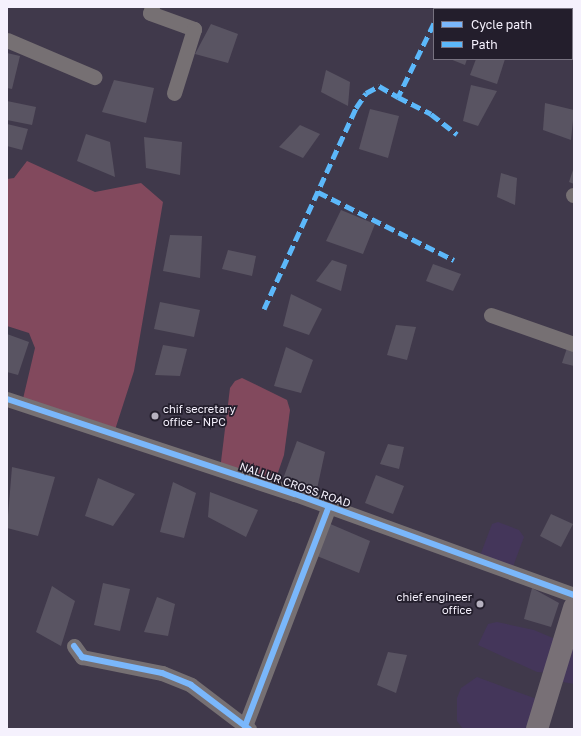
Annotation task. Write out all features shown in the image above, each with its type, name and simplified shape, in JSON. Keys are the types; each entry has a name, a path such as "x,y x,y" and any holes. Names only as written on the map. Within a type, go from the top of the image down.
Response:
{"main road":[{"path":"537,729 574,608"}],"street":[{"path":"152,7 150,13 194,29 174,93"},
{"path":"7,40 94,77"},
{"path":"491,315 574,344"},
{"name":"NALLUR CROSS ROAD","path":"7,399 328,506 574,595"},
{"path":"74,646 82,656 162,673 191,685 247,728 328,506"}],"shaded area":[{"path":"27,161 95,192 141,183 163,202 134,371 113,436 22,403 35,348 29,333 7,326 7,179 14,178"},
{"path":"242,378 287,400 290,410 284,455 273,487 220,470 230,388 235,381"},
{"path":"498,522 519,530 524,537 511,572 478,561 492,524"},
{"path":"497,622 534,630 574,647 574,684 552,680 553,673 537,672 478,645 488,624"},
{"path":"477,677 545,702 537,729 463,729 457,721 457,698 461,688"}],"building":[{"path":"211,24 238,34 228,63 195,54"},
{"path":"7,53 20,56 12,89 7,88"},
{"path":"452,60 467,60 465,65"},
{"path":"476,60 505,60 497,84 470,75"},
{"path":"326,70 350,82 348,106 321,92"},
{"path":"114,80 154,88 146,123 102,112"},
{"path":"471,85 497,91 478,126 463,121"},
{"path":"7,101 36,107 32,125 7,120"},
{"path":"545,103 574,110 571,140 543,130"},
{"path":"370,109 399,116 388,158 359,149"},
{"path":"7,124 28,129 22,150 7,146"},
{"path":"300,125 320,134 303,158 279,147"},
{"path":"86,134 110,142 115,177 77,161"},
{"path":"144,137 182,142 180,175 146,168"},
{"path":"574,167 574,184 569,182"},
{"path":"501,173 517,178 515,205 497,197"},
{"path":"341,210 375,224 363,254 326,241"},
{"path":"170,235 202,236 200,278 163,271"},
{"path":"228,250 256,256 252,276 222,269"},
{"path":"332,260 347,265 341,291 316,281"},
{"path":"433,264 461,274 453,291 426,281"},
{"path":"291,294 322,309 309,335 283,326"},
{"path":"160,302 200,310 194,337 154,329"},
{"path":"396,325 416,327 407,360 387,355"},
{"path":"7,334 29,342 18,375 7,372"},
{"path":"163,345 187,349 180,376 155,375"},
{"path":"286,347 313,360 301,393 274,386"},
{"path":"567,348 574,350 574,366 562,363"},
{"path":"297,441 325,452 317,489 283,479"},
{"path":"388,444 404,447 399,469 380,464"},
{"path":"12,467 55,477 38,536 7,528"},
{"path":"376,475 404,486 393,514 365,503"},
{"path":"98,478 135,494 113,526 85,516"},
{"path":"173,482 196,493 184,538 160,532"},
{"path":"210,492 258,510 246,537 208,517"},
{"path":"551,514 573,524 561,547 540,536"},
{"path":"328,523 370,541 359,573 317,556"},
{"path":"103,583 130,589 120,631 94,625"},
{"path":"52,586 75,601 61,646 36,632"},
{"path":"532,588 559,603 551,627 524,619"},
{"path":"157,597 175,604 168,636 144,632"},
{"path":"388,652 407,655 396,693 377,685"}],"marked path":[{"path":"433,25 398,97 431,114 457,134"},
{"path":"264,309 356,108 366,93 379,86 398,97"},
{"path":"318,192 454,260"}],"cycle path":[{"path":"7,399 295,494 574,595"},
{"path":"245,726 329,506"},
{"path":"74,646 82,657 162,673 191,685 249,729"}],"place":[{"name":"chif secretary office - NPC","path":"155,416"},
{"name":"chief engineer office","path":"480,604"}]}
